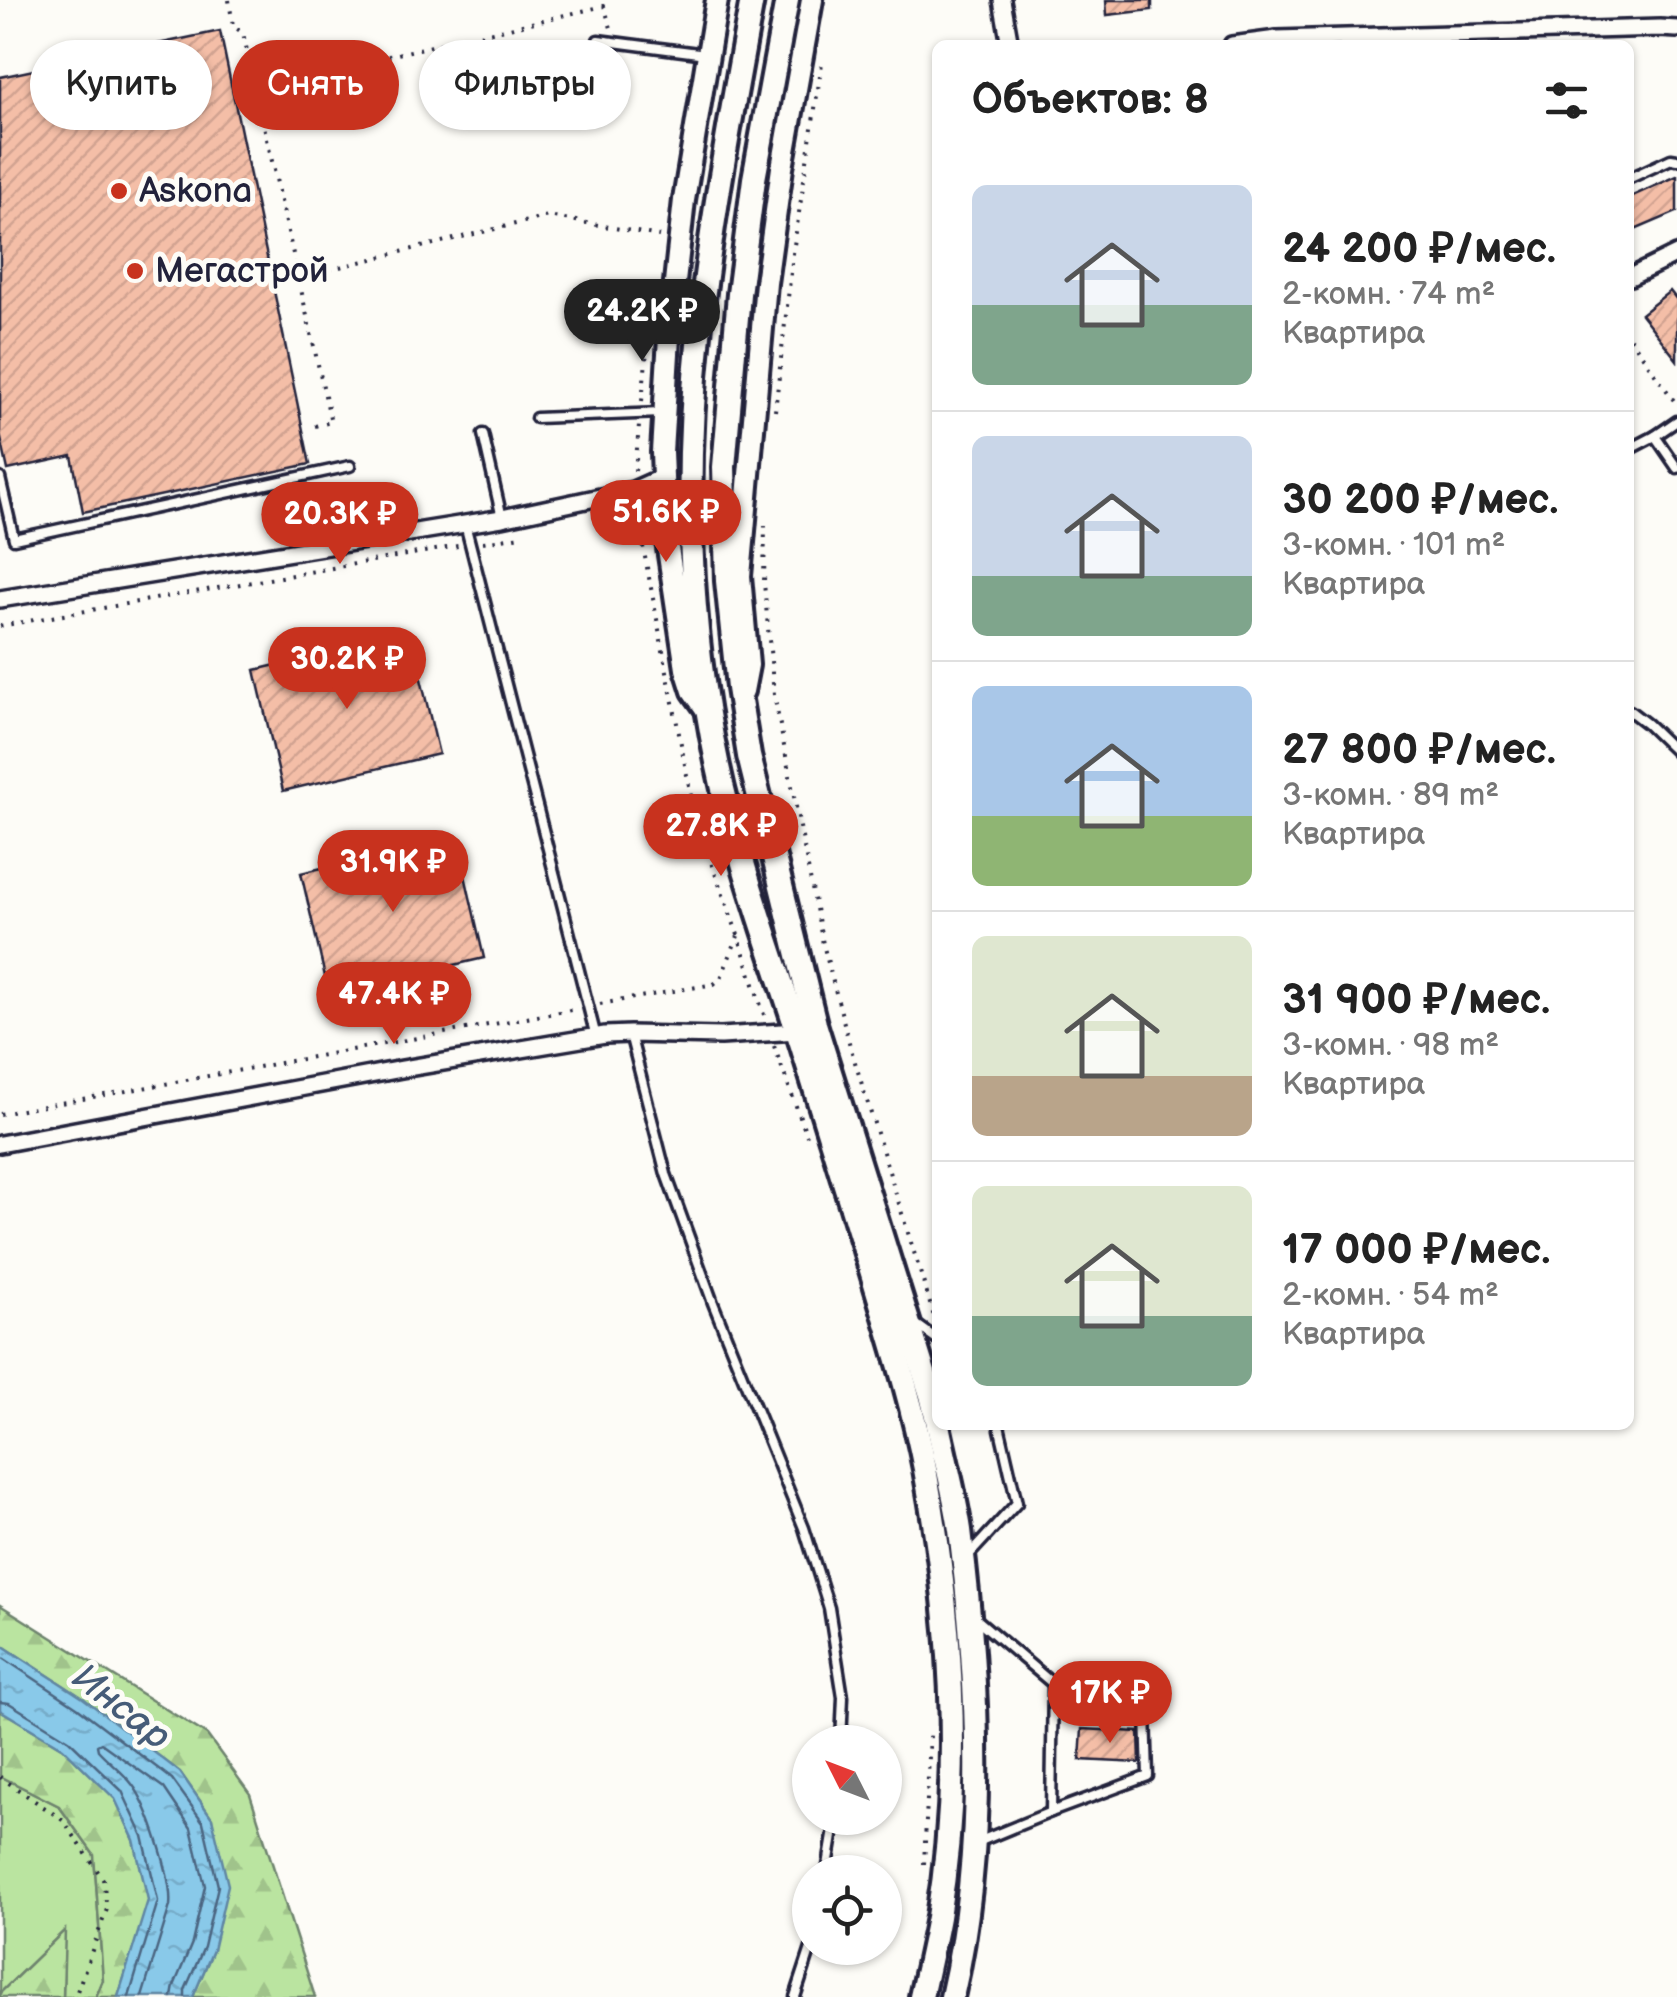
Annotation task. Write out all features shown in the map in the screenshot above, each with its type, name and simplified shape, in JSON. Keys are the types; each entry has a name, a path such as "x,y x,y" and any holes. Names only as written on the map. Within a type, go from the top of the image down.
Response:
{"main road":[{"path":"752,0 699,333 690,518 694,584 717,762 738,842 898,1361 924,1463 940,1555 950,1654 950,1786 938,1914 921,1997"},
{"path":"787,0 738,294 724,467 727,581 749,756 815,1024 932,1399"},
{"path":"939,1430 959,1527 976,1700 974,1844 952,1997"}],"street":[{"path":"708,712 692,691 686,669 665,528 662,477 669,337 684,200 717,0"},
{"path":"740,703 748,665 740,576 766,284 812,0"},
{"path":"1002,0 1009,40"},
{"path":"1270,40 1677,29"},
{"path":"1634,275 1677,254"},
{"path":"0,599 502,518 633,490 662,477"},
{"path":"0,1144 596,1037 797,1031"}],"lane":[{"path":"631,45 706,54"},
{"path":"1634,176 1671,159 1677,160"},
{"path":"536,418 664,413"},
{"path":"1634,447 1677,421"},
{"path":"484,434 502,518"},
{"path":"1655,436 1677,468"},
{"path":"0,478 14,540 350,466"},
{"path":"465,524 596,1037"},
{"path":"1634,714 1677,753"},
{"path":"630,1034 666,1174 713,1303 804,1528 829,1608 843,1697 842,1725"},
{"path":"907,1317 932,1336"},
{"path":"963,1563 1017,1503 1000,1430"},
{"path":"967,1611 1053,1684 1146,1713 1148,1776 974,1844"},
{"path":"1051,1812 1053,1684"},
{"path":"796,1997 806,1965"}],"path":[{"path":"229,0 233,26 243,32 245,40"},
{"path":"399,54 604,6 611,28 629,31"},
{"path":"774,426 794,245 823,56"},
{"path":"265,130 332,422 316,426"},
{"path":"298,277 548,216 659,236"},
{"path":"1634,344 1677,404"},
{"path":"765,524 764,583 774,696 823,944 850,1046 932,1309"},
{"path":"0,626 521,536"},
{"path":"0,1114 714,984 721,978 738,935"},
{"path":"0,1777 64,1821 103,1879 108,1909 75,1997"}],"green space":[{"path":"0,1605 207,1735 250,1794 315,1997 193,1997 213,1950 212,1818 180,1772 83,1698 0,1644"},
{"path":"0,1710 63,1748 116,1799 134,1840 149,1900 118,1997 96,1997 103,1980 94,1855 59,1806 0,1776"},
{"path":"0,1776 59,1806 94,1855 103,1980 96,1997 63,1997 64,1931 0,1993"},
{"path":"65,1930 63,1997 0,1997 0,1993"}],"water":[{"path":"0,1644 83,1698 180,1772 212,1818 228,1885 213,1950 193,1997 118,1997 148,1900 134,1840 115,1799 63,1748 0,1710"}],"building":[{"path":"1106,0 1152,0 1152,10 1107,15"},
{"name":"Мегастрой","path":"220,31 232,89 232,130 241,130 310,464 83,512 72,456 8,470 0,434 0,77 30,71 30,130 212,130 212,40 177,40"},
{"path":"1677,176 1677,212 1634,230 1634,195"},
{"path":"1670,291 1677,300 1677,360 1641,314"},
{"path":"410,633 439,754 283,791 255,670"},
{"path":"456,836 484,958 329,994 301,873"},
{"path":"1082,1729 1139,1732 1140,1763 1080,1760"}],"place":[{"name":"Askona","path":"119,191"},
{"name":"Мегастрой","path":"135,271"}],"water label":[{"name":"Инсар","path":"121,1707"}]}
